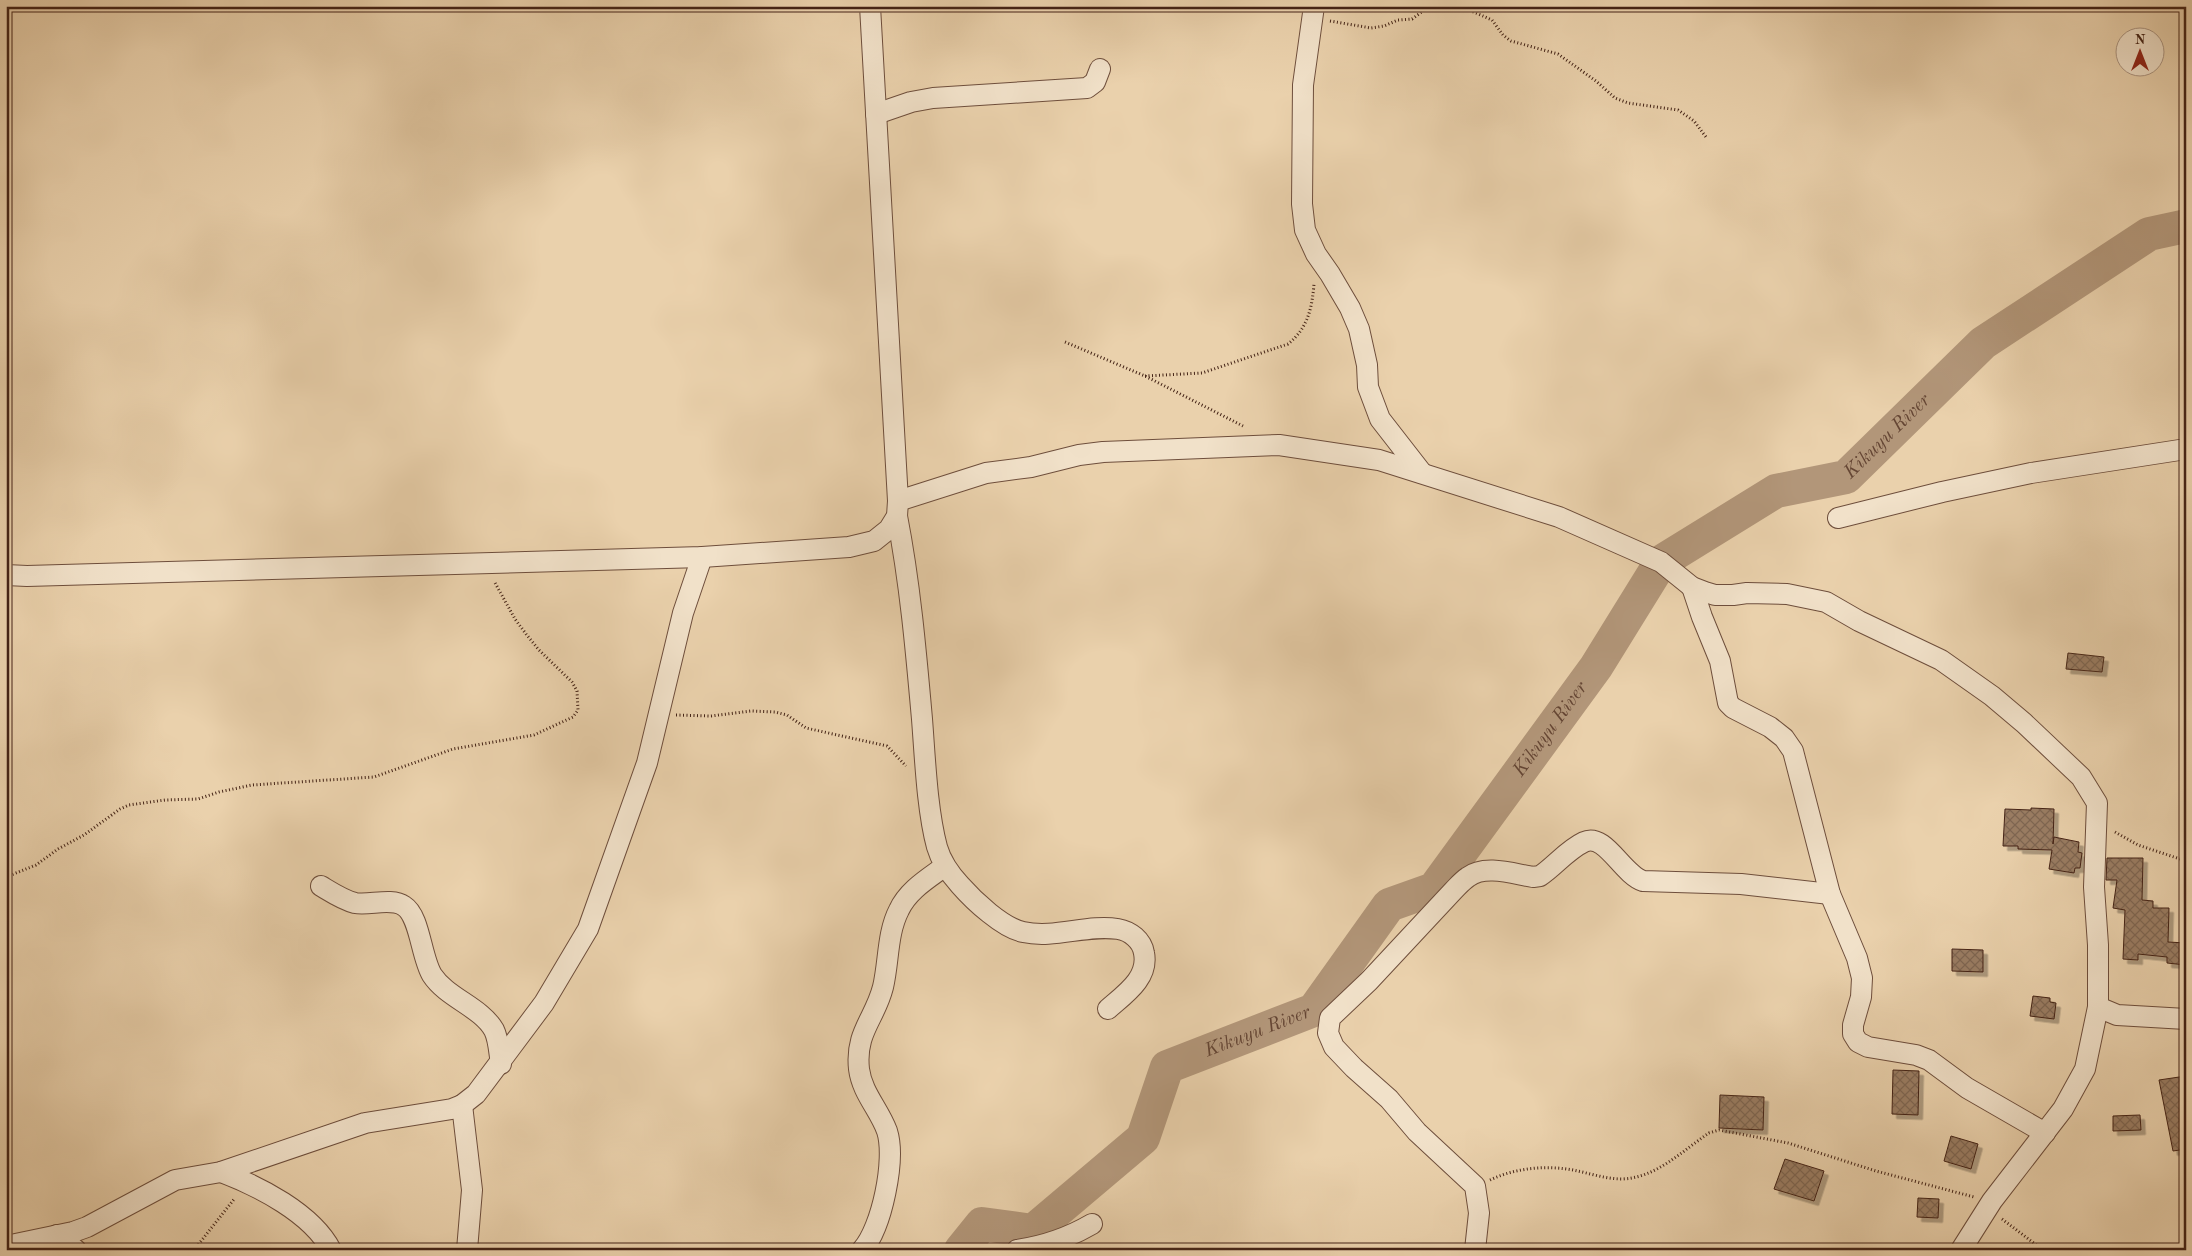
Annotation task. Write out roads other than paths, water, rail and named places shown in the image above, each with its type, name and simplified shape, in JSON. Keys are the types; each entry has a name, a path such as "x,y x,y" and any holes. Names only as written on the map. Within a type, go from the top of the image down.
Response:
{"street":[{"path":"870,6 898,508 910,598 928,780 937,847 945,866 960,886 999,921 1022,932 1049,934 1118,929 1132,934 1143,945 1146,962 1142,975 1108,1010"},
{"path":"1313,12 1303,86 1302,204 1304,230 1359,329 1367,365 1368,387 1380,419 1422,473"},
{"path":"876,114 911,102 933,98 1086,88 1095,82 1100,69"},
{"path":"6,575 27,576 702,557 849,546 874,541 889,529 898,508 986,473 1031,467 1079,454 1278,445 1379,460 1559,517 1661,562 1692,586 1715,595 1787,594 1826,602 1859,621 1941,660 2005,707 2081,777 2097,803 2094,887 2098,945 2098,1007 2084,1069 2063,1109 1990,1205 1962,1250"},
{"path":"1838,518 1942,492 2031,473 2186,449"},
{"path":"6,1246 87,1227 175,1180 221,1172 358,1124 425,1114 462,1105 476,1094 501,1064 544,1003 588,929 647,763 661,712 671,658 683,613 702,557"},
{"path":"1692,586 1720,661 1728,703 1733,708 1770,728 1784,738 1793,751 1830,894 1857,958 1862,978 1861,997 1853,1025 1854,1034 1858,1042 1868,1047 1916,1055 1928,1060 1967,1088 2044,1133"},
{"path":"1475,1250 1478,1213 1475,1186 1467,1176 1417,1132 1389,1099 1354,1068 1334,1047 1327,1026 1330,1018 1369,981 1468,876 1477,872 1487,871 1533,877 1540,876 1578,846 1591,840 1600,842 1634,878 1741,884 1830,894"},
{"path":"862,1250 872,1235 880,1212 888,1184 891,1156 887,1131 865,1092 860,1070 859,1047 863,1030 882,989 892,928 899,908 914,890 945,866"},
{"path":"321,886 354,903 402,904 410,911 428,969 444,989 489,1023 495,1032 501,1064"},
{"path":"2098,1007 2117,1015 2186,1019"},
{"path":"462,1105 472,1190 467,1250"},
{"path":"221,1172 251,1183 272,1195 314,1227 326,1239 331,1250"},
{"path":"1017,1250 1053,1243 1072,1236 1092,1224"},
{"path":"57,1235 76,1250"}],"waterway":[{"name":"Kikuyu River","path":"961,1250 982,1224 1033,1231 1143,1138 1167,1067 1314,1010 1389,905 1434,889 1596,667 1661,562 1776,491 1846,477 1983,343 2149,234 2186,226"}]}
